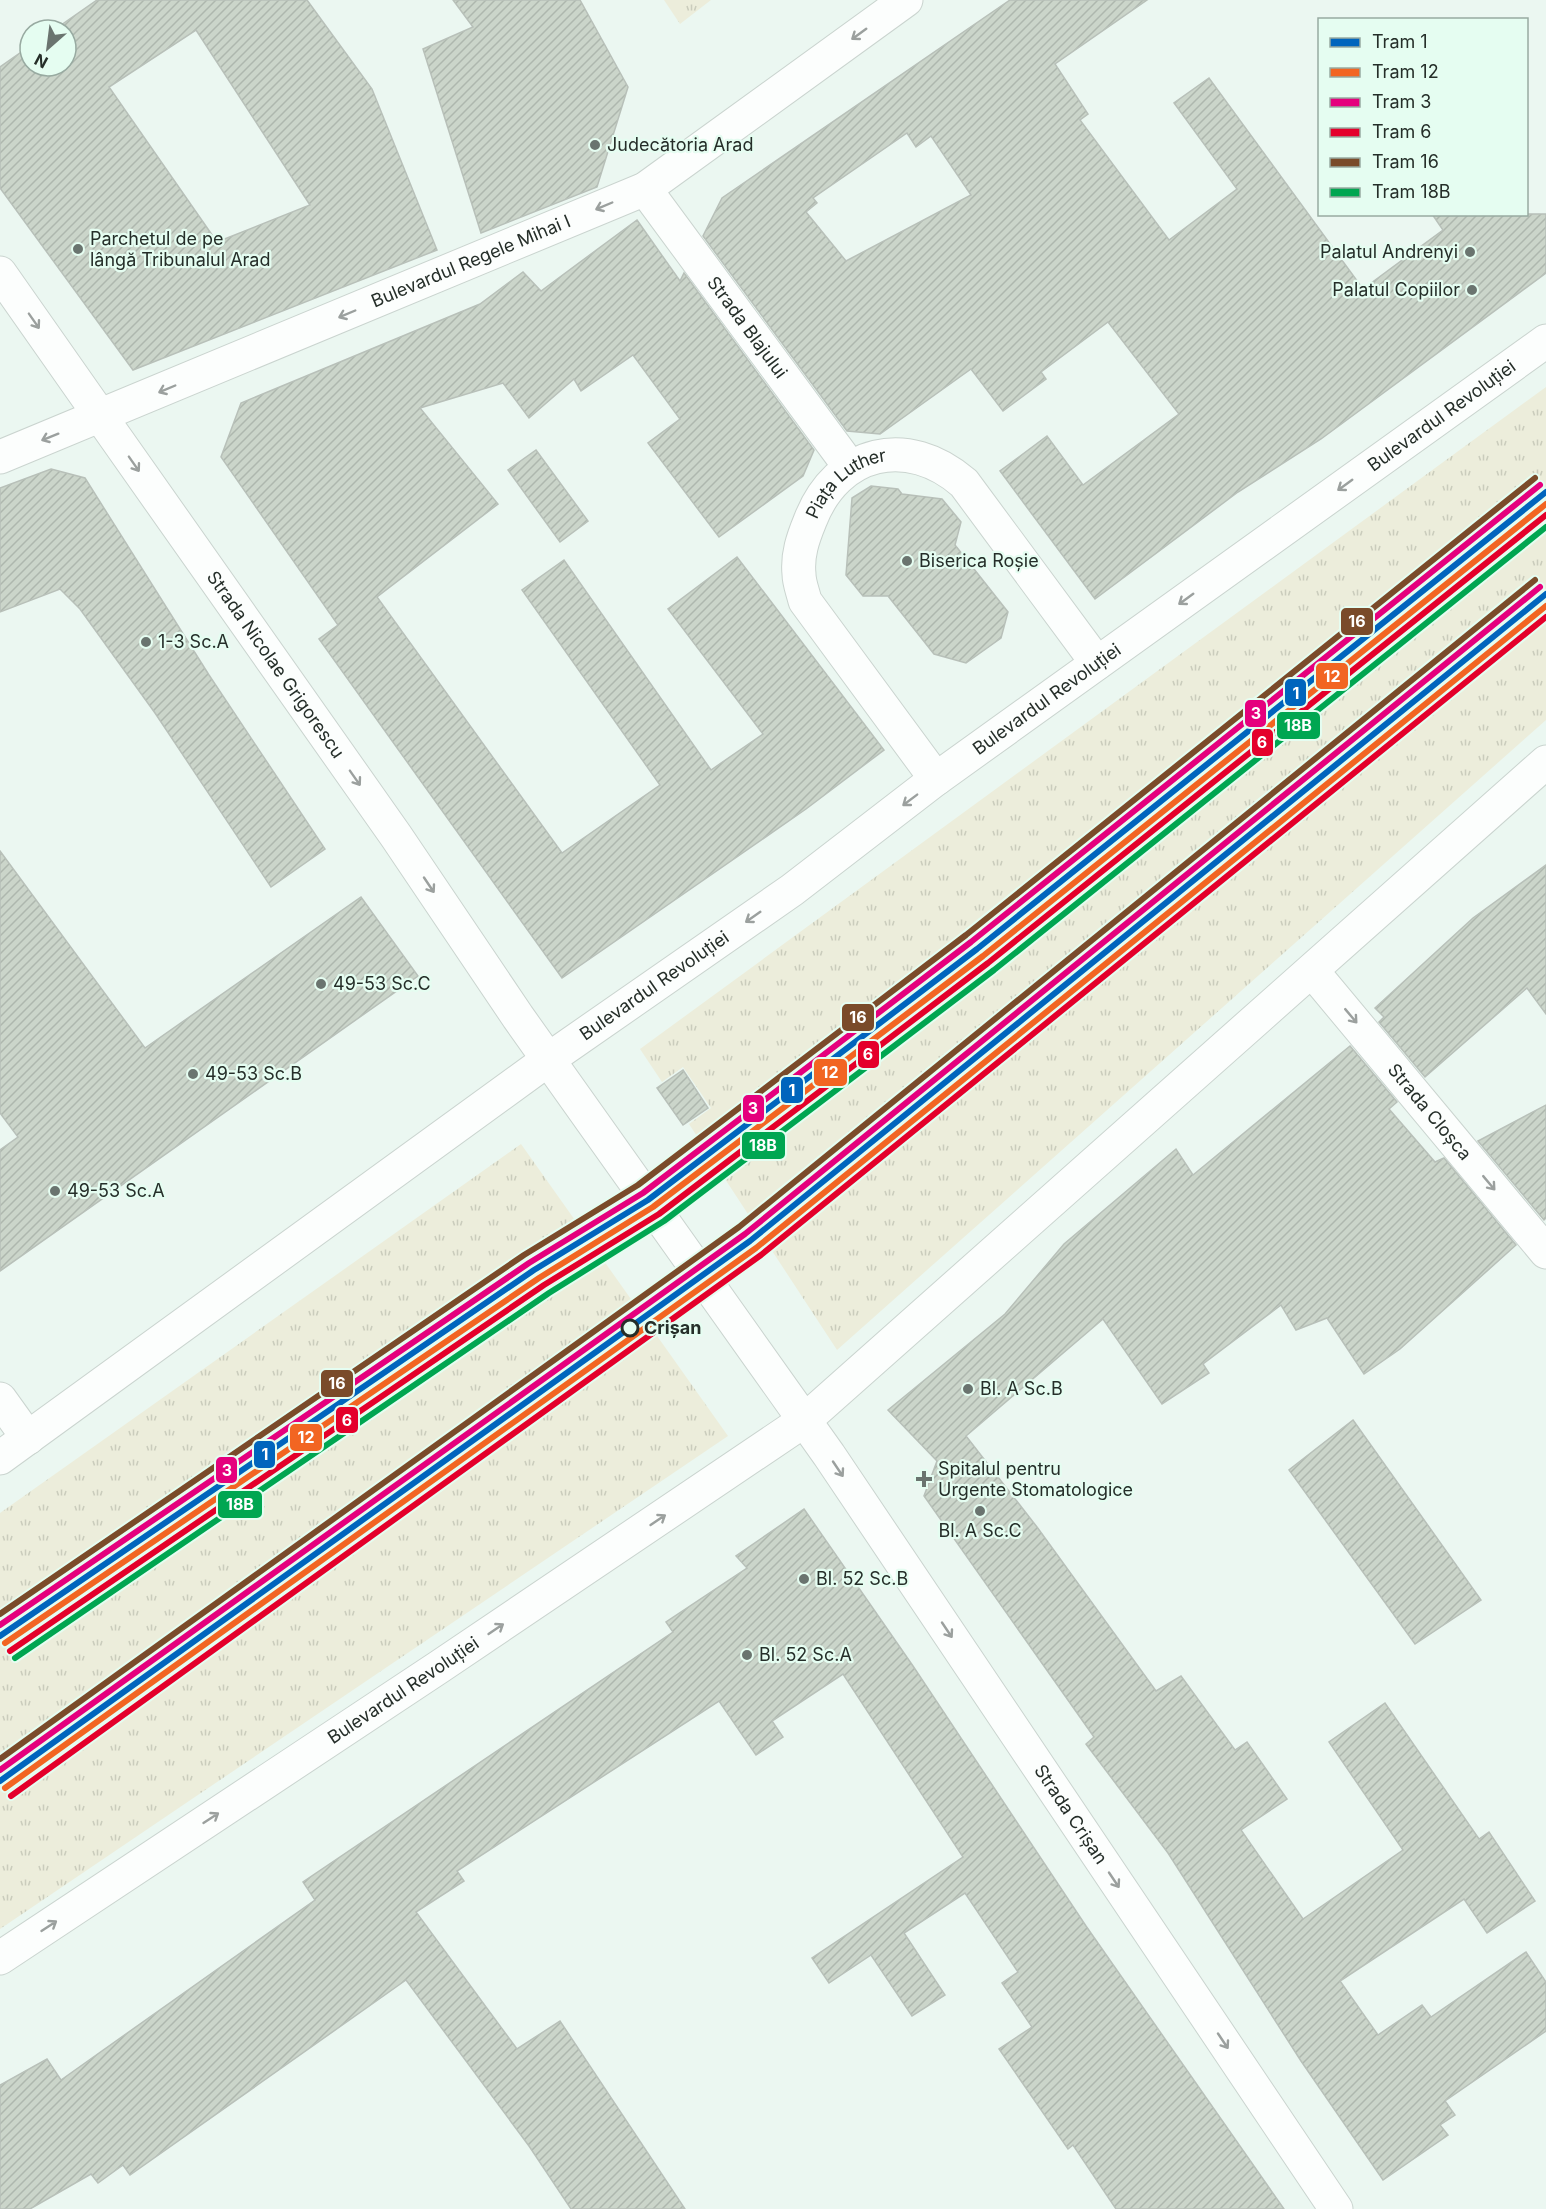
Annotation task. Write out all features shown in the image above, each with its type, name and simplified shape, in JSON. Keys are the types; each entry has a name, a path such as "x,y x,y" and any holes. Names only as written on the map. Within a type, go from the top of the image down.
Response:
{"main road":[{"name":"Bulevardul Regele Mihai I","path":"0,457 645,189 906,0"},
{"name":"Strada Blajului","path":"645,189 850,467"},
{"name":"Strada Nicolae Grigorescu","path":"0,273 396,836 549,1059"},
{"name":"Bulevardul Revoluției","path":"0,1458 549,1059 792,890 936,779 1546,341"},
{"name":"Piața Luther","path":"936,779 805,601 798,574 803,538 815,506 824,492 850,467 863,460 884,454 913,456 948,468 964,483 1097,663"},
{"name":"Bulevardul Revoluției","path":"0,1958 439,1667 805,1420 1313,972 1546,762"},
{"name":"Strada Cloșca","path":"1313,972 1546,1252"},
{"path":"549,1059 805,1420"},
{"path":"0,1399 28,1438"},
{"name":"Strada Crișan","path":"805,1420 1336,2209"}],"green space":[{"path":"664,0 711,0 680,24"},
{"path":"1546,387 1546,720 837,1350 689,1124 711,1108 683,1067 662,1082 640,1049"},
{"path":"521,1144 728,1436 0,1929 0,1513"}],"building":[{"path":"97,0 307,0 372,89 437,250 133,370 0,188 0,67 18,54 18,78 78,78 78,18 71,18","holes":["196,30 310,205 217,242 109,87"]},
{"path":"453,0 580,0 628,87 597,187 481,233 423,49 473,27"},
{"path":"1010,0 1147,0 1055,64 1088,114 1080,120 1169,240 1237,189 1174,103 1209,78 1363,289 1443,230 1433,216 1546,214 1546,273 1321,439 1238,492 1095,599 1000,471 1047,436 1083,485 1179,414 1108,322 1041,372 1046,379 1003,411 971,369 880,434 847,431 703,236 722,198","holes":["907,133 916,147 931,136 971,195 846,261 806,212 817,203 813,198"]},
{"path":"637,220 680,281 684,273 814,450 803,476 719,537 648,443 680,419 633,355 581,391 574,379 529,418 503,383 420,408 498,504 377,597 562,853 660,785 522,590 564,560 711,770 763,734 668,609 737,557 884,750 806,809 562,978 319,639 338,625 221,457 241,403 480,304 523,272 541,291"},
{"path":"536,450 588,521 560,542 508,470"},
{"path":"51,469 85,478 209,675 325,849 271,887 155,713 80,609 60,589 0,612 0,488"},
{"name":"Biserica Roșie","path":"871,486 898,489 902,494 942,499 961,522 955,545 1008,612 1001,638 966,663 934,654 888,596 863,596 846,575 852,498"},
{"path":"0,851 145,1048 361,897 418,976 0,1271 0,1150 18,1137 0,1113"},
{"path":"1546,865 1546,1014 1527,988 1425,1077 1379,1022 1384,1017 1375,1008 1473,918"},
{"path":"1350,1046 1397,1102 1389,1109 1435,1162 1444,1158 1516,1245 1400,1349 1364,1374 1327,1318 1296,1330 1281,1305 1203,1364 1209,1373 1162,1404 1103,1319 966,1436 1037,1527 1156,1691 1181,1676 1235,1750 1247,1742 1287,1799 1241,1830 1303,1919 1403,1850 1329,1742 1385,1703 1479,1839 1489,1832 1535,1901 1487,1933 1464,1899 1340,1981 1378,2035 1422,2005 1431,2017 1526,1952 1546,1982 1546,2031 1445,2101 1455,2115 1440,2125 1448,2135 1383,2180 1301,2061 1168,1853 1086,1744 1094,1737 924,1496 937,1461 888,1410 1005,1314 1064,1244 1176,1149 1193,1175"},
{"path":"683,1070 708,1108 683,1125 657,1088"},
{"path":"1546,1105 1546,1218 1544,1220 1478,1141"},
{"path":"1353,1420 1481,1600 1415,1644 1289,1470"},
{"path":"804,1509 913,1666 1086,1926 1284,2209 1116,2209 1073,2145 1068,2149 999,2049 1032,2027 1002,1983 1018,1972 965,1893 904,1933 945,1995 912,2016 871,1955 829,1983 812,1958 963,1857 843,1674 772,1721 783,1737 756,1755 719,1701 457,1871 464,1881 416,1912 517,2049 560,2021 685,2209 571,2209 529,2146 406,1980 130,2175 123,2165 98,2183 91,2174 30,2209 0,2209 0,2085 47,2059 61,2080 315,1900 303,1882 673,1632 666,1622 747,1568 736,1556"}],"tram line":[{"name":"16","path":"0,1614 524,1255 638,1185 966,935 1535,478"},
{"name":"3","path":"0,1625 529,1263 643,1193 971,942 1540,485"},
{"name":"1","path":"0,1636 534,1270 648,1200 977,949 1546,492"},
{"name":"12","path":"5,1643 539,1278 653,1207 983,956 1546,504"},
{"name":"6","path":"10,1651 544,1285 659,1214 988,963 1546,515"},
{"name":"18B","path":"15,1658 549,1293 664,1221 994,970 1546,527"},
{"name":"16","path":"0,1759 739,1227 1535,580"},
{"name":"3","path":"0,1770 745,1234 1540,587"},
{"name":"1","path":"0,1781 750,1241 1546,594"},
{"name":"12","path":"5,1788 756,1248 1546,606"},
{"name":"6","path":"11,1796 761,1255 1546,617"}],"place":[{"name":"Judecătoria Arad","path":"595,145"},
{"name":"Parchetul de pe lângă Tribunalul Arad","path":"78,249"},
{"name":"Palatul Andrenyi","path":"1470,252"},
{"name":"Palatul Copiilor","path":"1472,290"},
{"name":"Biserica Roșie","path":"907,561"},
{"name":"1-3 Sc.A","path":"146,642"},
{"name":"49-53 Sc.C","path":"321,984"},
{"name":"49-53 Sc.B","path":"193,1074"},
{"name":"49-53 Sc.A","path":"55,1191"},
{"name":"Crișan","path":"630,1328"},
{"name":"Bl. A Sc.B","path":"968,1389"},
{"name":"Spitalul pentru Urgente Stomatologice","path":"924,1479"},
{"name":"Bl. A Sc.C","path":"980,1511"},
{"name":"Bl. 52 Sc.B","path":"804,1579"},
{"name":"Bl. 52 Sc.A","path":"747,1655"}]}
